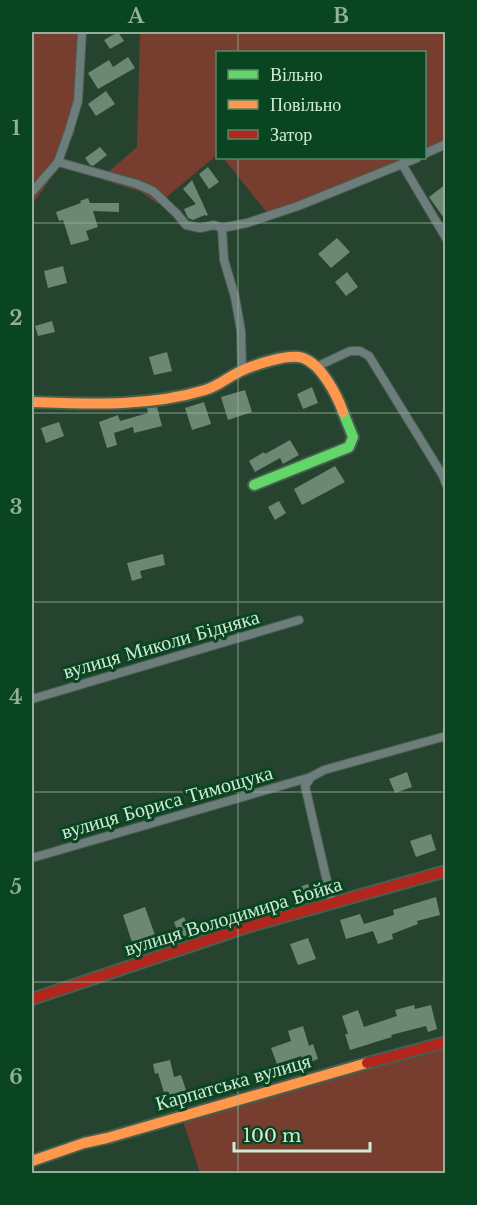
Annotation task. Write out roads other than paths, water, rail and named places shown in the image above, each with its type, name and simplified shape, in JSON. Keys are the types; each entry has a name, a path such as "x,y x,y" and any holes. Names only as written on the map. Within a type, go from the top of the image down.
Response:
{"street":[{"path":"32,192 58,162 69,131 78,101 82,32"},
{"path":"426,153 446,144"},
{"path":"58,162 137,184 153,191 186,225 200,228 214,225 222,228 247,223 298,206 414,159"},
{"path":"402,164 446,238"},
{"path":"222,228 224,260 235,297 241,331 243,370"},
{"path":"316,368 350,351 360,351 369,356 446,484"},
{"path":"32,402 84,404 163,399 207,389 243,370 289,357 304,358 330,383 353,437 349,447 341,452 254,485"},
{"name":"вулиця Миколи Бідняка","path":"32,699 299,620"},
{"name":"вулиця Бориса Тимощука","path":"32,858 311,777 324,770 446,736"},
{"path":"311,777 305,786 332,903"},
{"name":"вулиця Володимира Бойка","path":"32,999 248,927 446,871"},
{"name":"Карпатська вулиця","path":"32,1161 84,1143 446,1042"}]}
